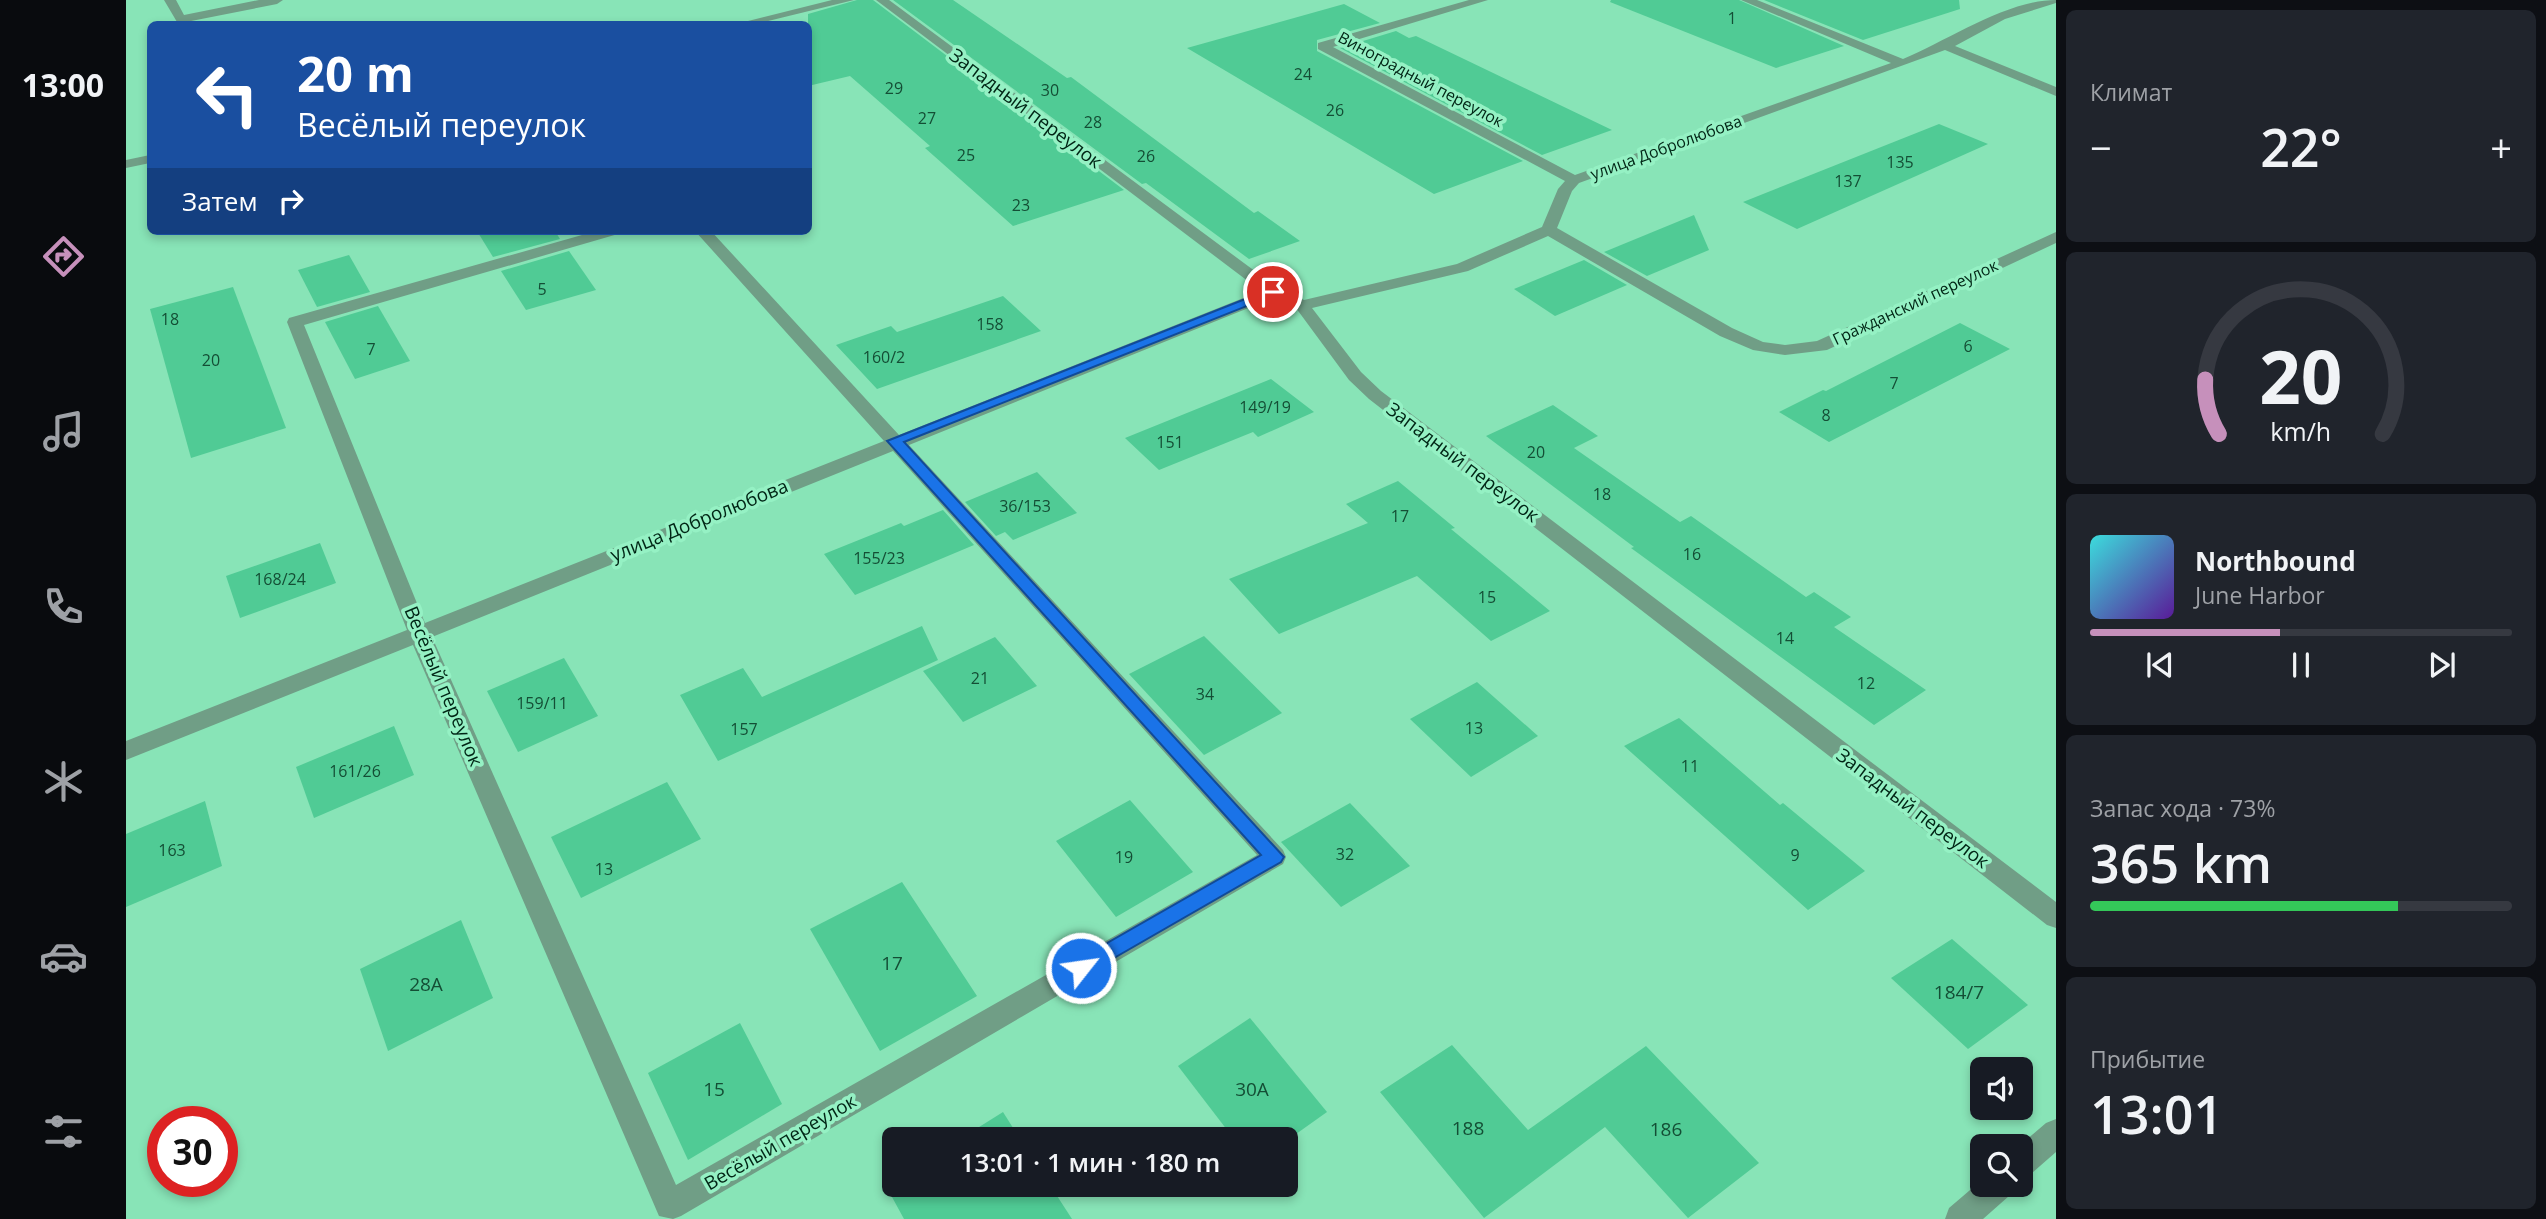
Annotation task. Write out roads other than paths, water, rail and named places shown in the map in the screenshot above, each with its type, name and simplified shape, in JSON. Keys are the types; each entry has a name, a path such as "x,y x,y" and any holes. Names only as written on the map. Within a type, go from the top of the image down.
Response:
{"street":[{"path":"170,0 181,19 277,0"},
{"path":"755,21 848,0"},
{"name":"Западный переулок","path":"881,0 1273,292 1302,305 1355,376 1375,395 2056,917"},
{"name":"Виноградный переулок","path":"1481,0 1322,46 1574,180"},
{"path":"1747,0 1903,62"},
{"name":"улица Добролюбова","path":"1549,230 1566,189 1574,180 1903,62 1945,46 2001,16 2053,0"},
{"path":"1945,46 2056,92"},
{"path":"126,164 147,160"},
{"path":"1302,305 1462,268 1549,230"},
{"name":"Гражданский переулок","path":"1549,230 1726,332 1759,346 1786,350 1821,346 2056,237"},
{"name":"Весёлый переулок","path":"599,235 295,322 419,633 670,1205 1275,857 707,235"},
{"name":"улица Добролюбова","path":"126,751 894,441 1273,292"},
{"path":"2033,1153 2056,1133"},
{"path":"1960,1219 1985,1197"}]}
